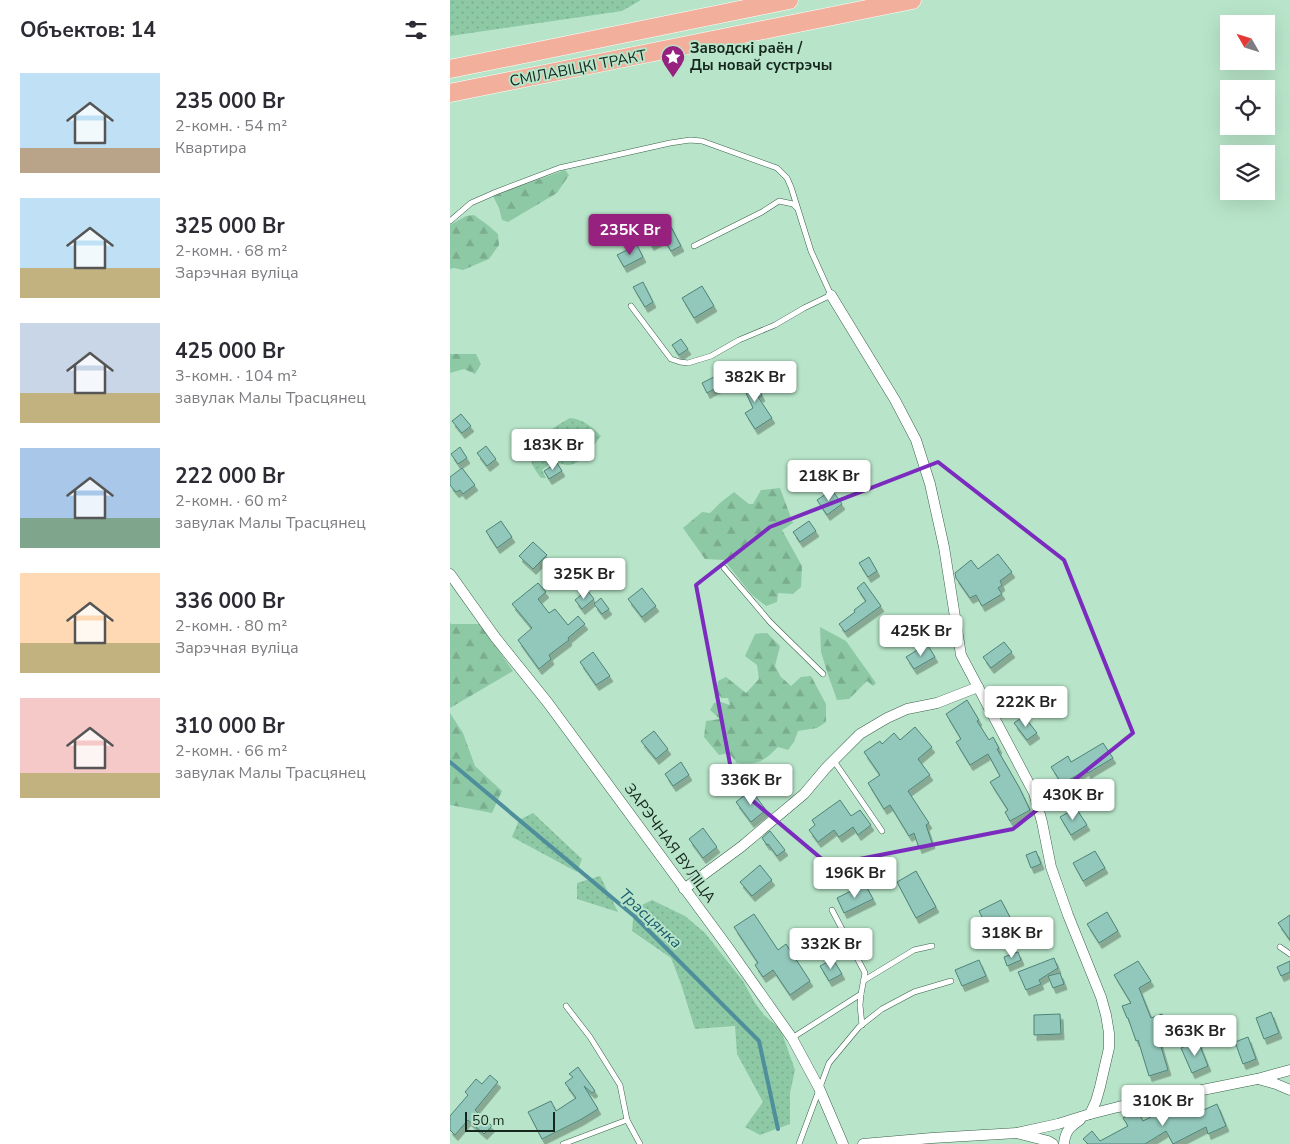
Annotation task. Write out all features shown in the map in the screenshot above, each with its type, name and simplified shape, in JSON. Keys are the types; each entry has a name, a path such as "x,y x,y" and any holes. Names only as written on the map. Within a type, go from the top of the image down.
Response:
{"highway":[{"name":"СМІЛАВІЦКІ ТРАКТ","path":"450,69 789,0"},
{"name":"СМІЛАВІЦКІ ТРАКТ","path":"450,93 912,0"}],"street":[{"path":"831,295 895,400 916,440 930,484 944,547 961,655 1034,793 1052,867 1106,1015 1109,1033 1108,1048 1096,1101 1090,1114 1071,1126 1065,1136 1064,1144"},
{"name":"ЗАРЭЧНАЯ ВУЛІЦА","path":"450,574 728,946 792,1038 819,1088 843,1144"},
{"path":"684,889 741,847 804,794 860,734 887,718 907,710 937,703 978,687"},
{"path":"863,1144 1017,1133 1058,1124 1118,1107 1257,1079 1290,1070"},
{"path":"1257,1079 1290,1090"},
{"path":"1017,1133 1053,1144"}],"lane":[{"path":"450,221 472,203 559,168 690,140 702,141 776,168 787,178 811,251 831,295 775,325 739,340 711,356 688,363 671,359 631,306"},
{"path":"694,246 762,212 779,201 793,204 797,208"},
{"path":"724,568 770,622 823,674"},
{"path":"834,761 882,831"},
{"path":"832,910 865,973 860,1005 862,1024"},
{"path":"863,981 914,950 932,946"},
{"path":"1280,947 1290,954"},
{"path":"799,1144 829,1064 859,1027 882,1009 914,992 951,981"},
{"path":"792,1038 861,994"},
{"path":"566,1006 590,1037 620,1085 627,1120 640,1144"},
{"path":"563,1144 627,1120"}],"highlighted area":[{"path":"938,462 1064,560 1133,733 1013,829 829,865 734,785 696,585 770,527"}],"green space":[{"path":"450,0 641,0 622,11 450,36"},
{"path":"565,170 569,175 557,193 508,222 502,220 493,196"},
{"path":"474,215 498,234 499,245 489,259 463,270 450,269 450,225 466,216"},
{"path":"450,354 476,354 481,364 475,374 464,369 450,373"},
{"path":"570,418 583,422 601,436 578,462 568,465 552,462 542,470 546,478 541,478 532,464 531,456 533,449 543,436"},
{"path":"780,488 793,523 782,530 802,566 801,587 793,594 778,593 777,602 766,606 751,594 724,560 705,559 683,528 702,512 710,513 734,492 749,504 753,504 761,490"},
{"path":"450,622 451,624 480,624 513,671 450,708"},
{"path":"820,627 846,641 876,683 873,686 867,681 849,699 837,700 821,652"},
{"path":"767,633 780,646 775,666 781,677 791,686 801,677 811,676 826,704 826,722 817,728 798,731 794,742 788,750 778,747 768,756 755,763 737,763 729,753 719,755 704,737 706,721 720,719 710,710 714,703 721,702 730,705 728,698 721,698 716,692 718,681 726,677 746,693 759,679 757,665 745,656 755,634"},
{"path":"450,713 463,733 475,766 502,791 492,813 450,805"},
{"path":"533,813 582,859 577,872 512,837 519,820"},
{"path":"600,876 618,912 577,899 577,883"},
{"path":"652,900 685,916 705,933 743,981 764,1015 781,1030 795,1070 790,1093 790,1124 760,1135 745,1127 763,1102 737,1054 735,1026 695,1029 671,958 632,931 634,909"}],"building":[{"path":"669,223 681,246 671,251 663,238 651,245 646,236"},
{"path":"637,245 643,257 624,267 617,255"},
{"path":"643,282 653,302 645,307 633,287"},
{"path":"702,286 714,306 694,318 682,298"},
{"path":"681,339 688,349 679,355 672,345"},
{"path":"724,372 729,381 707,393 702,383"},
{"path":"744,376 747,380 753,377 762,396 758,397 772,418 755,429 745,413 753,408 739,378"},
{"path":"461,414 471,426 462,433 452,421"},
{"path":"486,446 496,459 487,466 477,453"},
{"path":"460,447 467,458 458,464 451,454"},
{"path":"557,463 562,471 549,479 544,471"},
{"path":"462,468 475,485 463,494 460,490 456,492 450,485 450,477"},
{"path":"832,490 842,504 827,515 817,500"},
{"path":"501,521 512,537 497,548 486,531"},
{"path":"809,521 816,531 800,542 793,532"},
{"path":"533,542 547,555 533,569 519,556"},
{"path":"998,554 1012,572 1000,581 1002,585 998,588 1002,594 982,606 976,595 970,598 956,578 955,573 971,560 978,569"},
{"path":"869,557 877,571 868,577 859,563"},
{"path":"864,582 881,606 845,632 839,624 866,601 857,588"},
{"path":"538,583 546,592 538,599 549,613 555,609 568,625 578,616 585,624 568,638 569,640 549,655 551,659 539,669 518,640 532,628 512,604"},
{"path":"642,588 656,606 642,617 628,599"},
{"path":"587,590 594,599 582,609 575,600"},
{"path":"601,598 609,609 602,614 594,604"},
{"path":"923,618 931,631 920,638 912,624"},
{"path":"1004,642 1012,652 991,668 983,657"},
{"path":"927,644 935,657 914,669 906,657"},
{"path":"593,652 610,676 596,685 580,662"},
{"path":"1037,693 1043,703 1021,715 1015,705"},
{"path":"967,700 989,740 993,737 999,748 997,749 1030,810 1010,821 1005,812 1008,810 990,782 1000,776 988,754 970,765 956,742 961,739 946,714"},
{"path":"1024,716 1037,733 1027,740 1014,723"},
{"path":"915,727 932,747 918,759 930,775 908,791 929,823 926,825 932,843 919,848 914,833 909,836 890,805 884,809 868,783 880,775 864,752 880,741 882,744 894,733 900,740"},
{"path":"654,731 668,749 656,759 641,741"},
{"path":"1103,743 1113,758 1088,773 1086,770 1062,784 1051,767 1068,756 1071,762"},
{"path":"681,762 689,775 673,786 665,774"},
{"path":"751,790 766,810 751,822 736,802"},
{"path":"840,800 851,816 860,810 871,825 858,835 853,827 839,837 834,830 818,842 809,830 815,825 812,820"},
{"path":"1076,808 1087,825 1071,835 1060,817"},
{"path":"703,828 717,847 703,858 689,839"},
{"path":"770,831 785,850 777,856 762,838"},
{"path":"1036,851 1041,864 1031,868 1026,855"},
{"path":"1095,851 1105,868 1083,881 1073,863"},
{"path":"760,865 772,880 752,896 740,882"},
{"path":"916,871 936,907 916,918 897,882"},
{"path":"865,884 873,899 844,913 837,898"},
{"path":"1001,900 1012,921 990,933 979,911"},
{"path":"1107,912 1118,931 1099,943 1087,924"},
{"path":"754,914 778,950 786,944 810,981 790,995 773,970 763,977 755,965 758,963 734,927"},
{"path":"1290,915 1290,940 1278,923"},
{"path":"1018,952 1021,960 1007,966 1004,957"},
{"path":"1054,958 1058,968 1039,980 1041,984 1026,990 1018,972"},
{"path":"833,959 842,974 829,981 820,966"},
{"path":"979,960 986,976 962,986 955,970"},
{"path":"1138,961 1151,981 1139,988 1151,1018 1162,1014 1165,1023 1155,1026 1168,1070 1149,1076 1138,1040 1136,1041 1122,1006 1131,1003 1114,975"},
{"path":"1290,961 1290,972 1281,976 1277,967"},
{"path":"1060,973 1064,984 1053,988 1048,976"},
{"path":"1271,1012 1279,1033 1264,1039 1256,1018"},
{"path":"1060,1014 1061,1034 1034,1035 1034,1015"},
{"path":"1248,1037 1256,1059 1243,1064 1235,1042"},
{"path":"1198,1041 1208,1066 1192,1073 1181,1048"},
{"path":"578,1067 595,1091 592,1093 584,1086 598,1109 542,1139 528,1112 551,1101 556,1111 576,1098 565,1083 573,1077 569,1074"},
{"path":"490,1075 498,1082 475,1110 492,1126 484,1134 468,1120 455,1135 450,1130 450,1116 468,1095 465,1092 476,1079 482,1084"},
{"path":"1217,1104 1226,1126 1208,1134 1206,1127 1173,1144 1166,1131 1145,1144 1088,1144 1083,1139 1092,1131 1100,1141 1128,1126 1123,1118 1137,1110 1143,1121 1160,1112 1163,1117 1185,1106 1190,1116"}],"waterway":[{"name":"Трасцянка","path":"450,762 634,916 759,1041 778,1129"}],"place":[{"name":"Заводскі раён / Ды новай сустрэчы","path":"673,78"}]}
